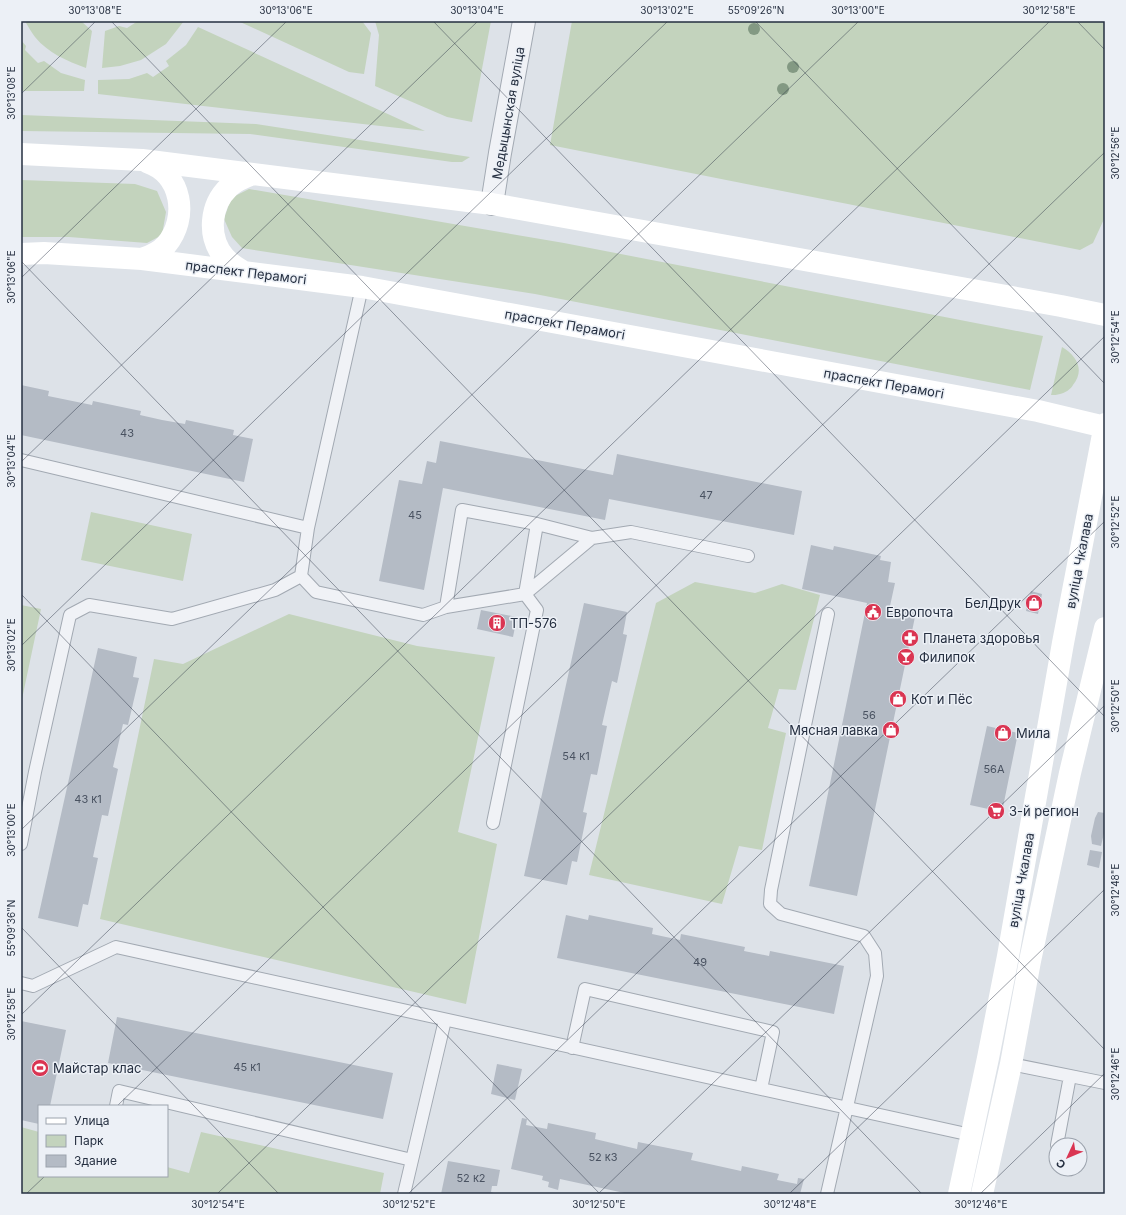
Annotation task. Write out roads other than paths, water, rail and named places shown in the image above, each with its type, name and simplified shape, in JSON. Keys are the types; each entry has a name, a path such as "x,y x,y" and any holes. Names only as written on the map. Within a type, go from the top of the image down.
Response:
{"main road":[{"path":"21,154 142,160 492,204 1105,315"},
{"path":"142,160 153,164 170,178 176,188 180,210 178,223 173,235 165,246 154,254 142,259"},
{"path":"244,272 224,257 217,246 212,221 215,209 221,196 230,186 241,178 253,174"},
{"name":"праспект Перамогі","path":"21,254 44,253 142,259 362,287 1038,412 1105,426"},
{"name":"вуліца Чкалава","path":"959,1194 1008,956 1062,643 1105,426"},
{"name":"вуліца Чкалава","path":"982,1194 1070,773 1103,651 1105,628"}],"street":[{"name":"Медыцынская вуліца","path":"492,204 524,21"},
{"path":"1028,842 1054,849"},
{"path":"988,1058 1010,1064"},
{"path":"971,1135 993,1140"}],"lane":[{"path":"301,576 308,528 362,287"},
{"path":"21,460 308,528"},
{"path":"446,607 462,510 537,524 592,538 630,532 748,556"},
{"path":"493,823 537,610 525,594 537,524"},
{"path":"301,576 316,592 423,615 446,607 525,594 592,538"},
{"path":"21,844 35,772 70,615 89,605 172,619 275,590 301,576"},
{"path":"828,614 771,890 770,904 781,914 864,936 875,952 878,976 828,1194"},
{"path":"21,983 33,986 116,947 971,1135"},
{"path":"572,1048 585,989 773,1032 761,1089"},
{"path":"404,1194 445,1020"},
{"path":"1010,1064 1105,1083"},
{"path":"1058,1137 1070,1076"},
{"path":"116,1105 119,1091 412,1160"}],"place":[{"name":"БелДрук","path":"1034,603"},
{"name":"Европочта","path":"873,612"},
{"name":"ТП-576","path":"497,623"},
{"name":"Планета здоровья","path":"910,638"},
{"name":"Филипок","path":"906,657"},
{"name":"Кот и Пёс","path":"898,699"},
{"name":"Мясная лавка","path":"891,730"},
{"name":"Мила","path":"1003,733"},
{"name":"3-й регион","path":"996,811"},
{"name":"Майстар клас","path":"40,1068"}]}
